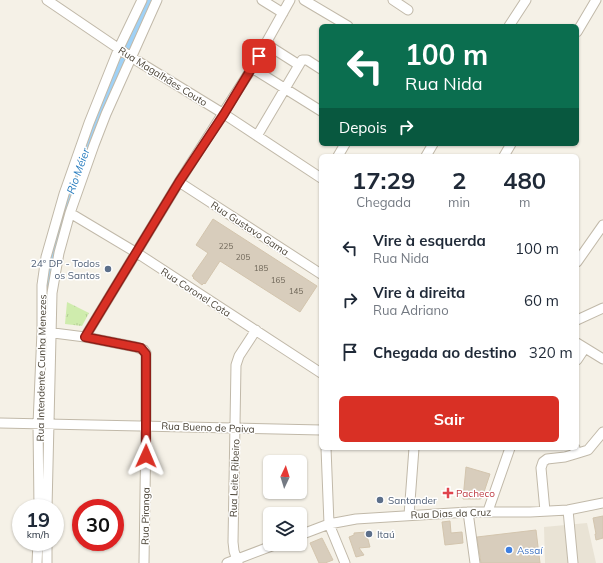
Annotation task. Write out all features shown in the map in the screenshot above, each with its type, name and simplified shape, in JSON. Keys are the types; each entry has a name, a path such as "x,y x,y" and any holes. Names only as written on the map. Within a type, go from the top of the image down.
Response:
{"street":[{"name":"Rua Magalhães Couto","path":"47,0 125,53 224,114 319,177"},
{"path":"125,53 142,0"},
{"path":"125,53 157,0"},
{"path":"262,0 283,13"},
{"path":"46,332 85,337 179,182 224,114 252,68 290,0"},
{"path":"304,0 345,24"},
{"path":"392,0 408,10"},
{"path":"510,24 526,0"},
{"path":"579,29 596,0"},
{"path":"266,44 299,65"},
{"name":"Rua Intendente Cunha Menezes","path":"46,332 56,266 62,238 125,53"},
{"name":"Rua Intendente Cunha Menezes","path":"40,499 44,424 46,332 44,270 53,230 64,194 125,53"},
{"path":"257,136 302,60 306,60 319,68"},
{"path":"252,68 319,110"},
{"name":"Rua Gustavo Gama","path":"179,182 319,273"},
{"name":"Rua Coronel Cota","path":"70,213 137,253 319,371"},
{"path":"579,259 603,225"},
{"path":"579,319 603,308"},
{"name":"Rua Leite Ribeiro","path":"238,561 232,542 237,359 256,330"},
{"name":"Rua Piranga","path":"85,337 136,347 144,350 146,357 144,563"},
{"path":"581,346 603,359"},
{"name":"Rua Bueno de Paiva","path":"0,423 319,430"},
{"name":"Rua Intendente Cunha Menezes","path":"44,424 47,499"},
{"path":"545,511 541,468 543,462 565,457 575,451 588,450 603,432"},
{"path":"326,450 329,524 345,563"},
{"path":"409,515 414,450"},
{"path":"488,511 509,450"},
{"name":"Rua Dias da Cruz","path":"307,532 329,524 356,519 488,511 568,510 603,503"},
{"path":"568,510 573,563"},
{"path":"468,512 475,563"},
{"path":"227,563 238,561 263,550"},
{"path":"37,563 38,551"},
{"path":"47,551 47,563"}],"shaded area":[{"path":"587,523 596,563 545,563 544,527"}],"green space":[{"path":"67,302 89,313 82,326 65,324"}],"building":[{"path":"213,219 317,286 300,312 220,261 205,284 204,283 202,285 193,278 194,277 192,276 208,253 196,245"},
{"path":"466,467 490,474 482,498 480,499 463,499"},
{"path":"603,516 603,538 596,540 593,518"},
{"path":"450,521 451,533 462,532 463,543 445,545 442,522"},
{"name":"Assaí","path":"536,530 540,563 481,563 477,537"},
{"path":"366,532 370,547 359,548 364,555 356,557 349,537 354,535 354,533"},
{"path":"322,538 333,560 325,563 319,563 310,543"}],"waterway":[{"name":"Rio Méier","path":"129,47 150,0"},
{"name":"Rio Méier","path":"47,286 54,245 71,191 104,103 123,59"},
{"name":"Rio Méier","path":"44,417 46,349"},
{"name":"Rio Méier","path":"43,491 44,431"}],"place":[{"name":"24º DP - Todos os Santos","path":"108,269"},
{"name":"Pacheco","path":"448,493"},
{"name":"Santander","path":"380,500"},
{"name":"Itaú","path":"369,534"},
{"name":"Assaí","path":"509,550"}],"route":[{"path":"146,456 146,354 144,350 141,348 85,337 179,182 224,114 259,56"}]}
